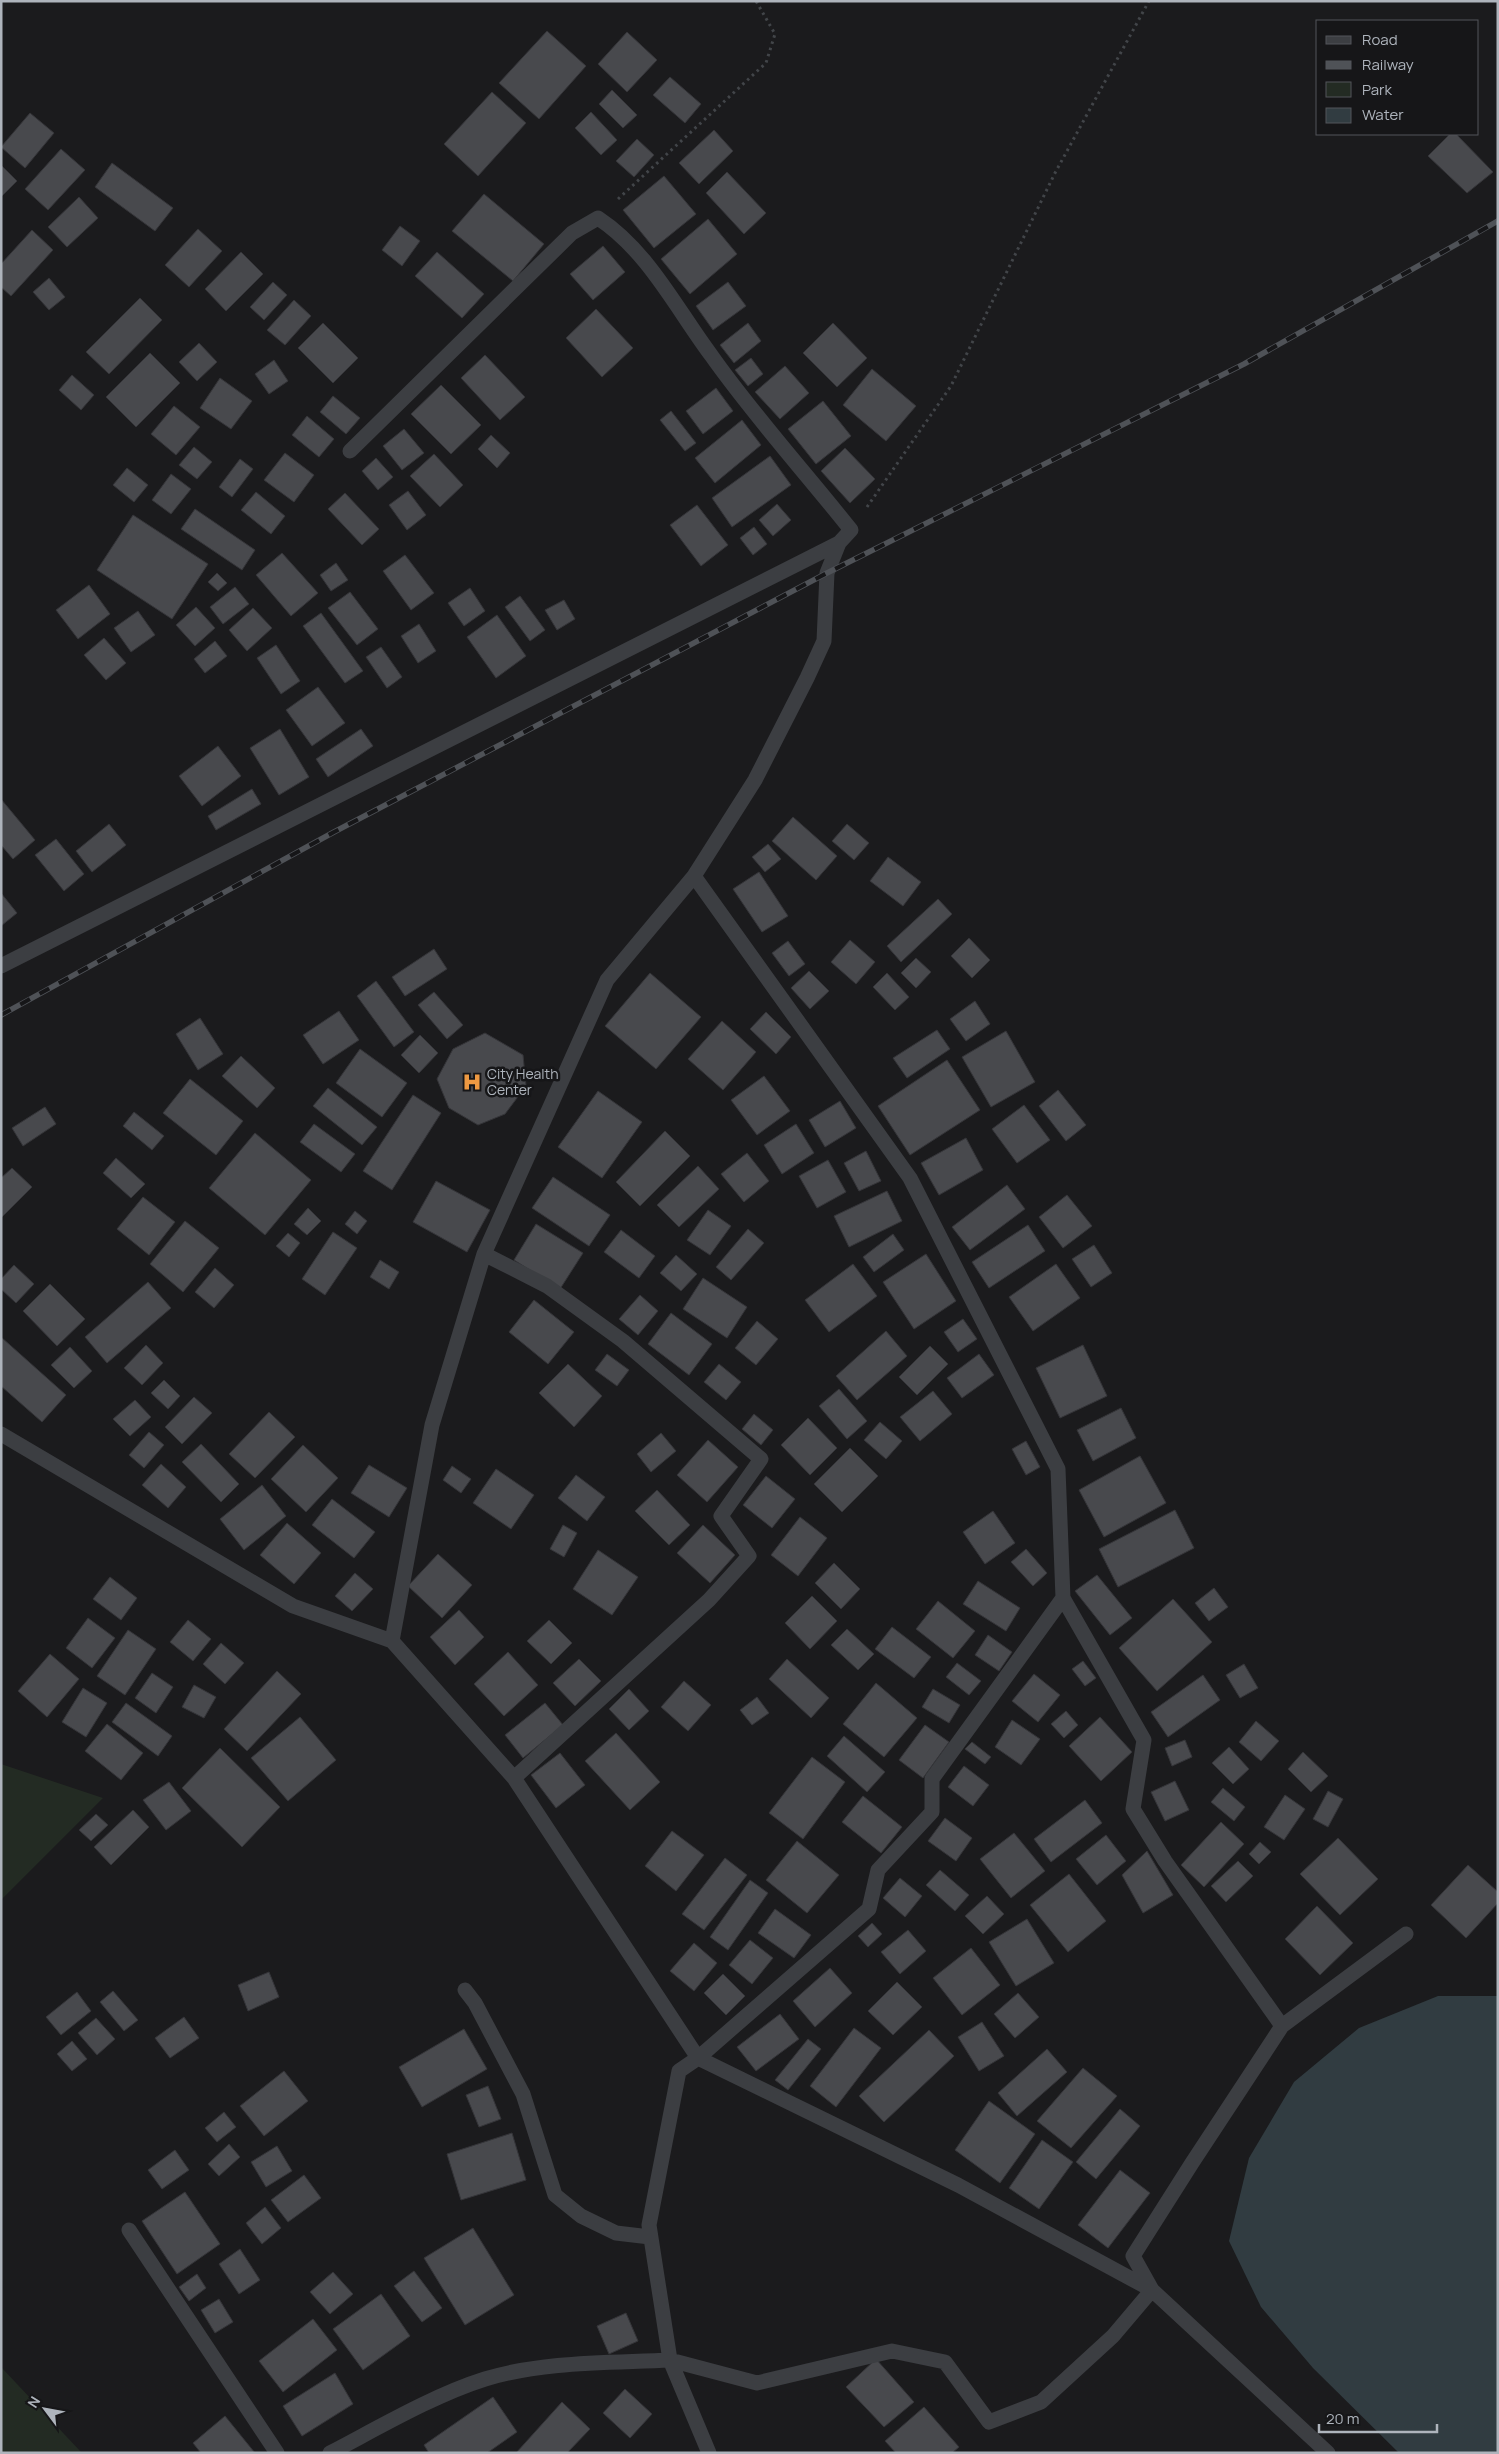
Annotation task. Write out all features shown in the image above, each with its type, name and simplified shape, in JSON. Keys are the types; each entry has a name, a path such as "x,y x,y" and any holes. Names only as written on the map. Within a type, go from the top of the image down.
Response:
{"street":[{"path":"1,966 839,543 852,530 712,357 645,261 616,230 598,218 572,233 350,451"},
{"path":"392,1642 432,1425 484,1254 607,980 694,876 755,780 824,641 827,573 839,543"},
{"path":"694,876 910,1178 1058,1469 1063,1598 1144,1740 1133,1810 1165,1861 1282,2026"},
{"path":"484,1254 547,1286 622,1341 760,1459 722,1516 749,1556 709,1600 514,1778"},
{"path":"1,1434 294,1606 392,1642 514,1778 698,2058 958,2185 1152,2290 1328,2453"},
{"path":"709,2453 670,2360 649,2226 679,2071 698,2058 869,1909 878,1870 932,1812 932,1778 1063,1598"},
{"path":"1152,2290 1133,2256 1282,2026 1406,1934"},
{"path":"465,1990 483,2018 523,2094 555,2195 582,2216 616,2233 650,2238"},
{"path":"129,2230 277,2453"},
{"path":"330,2453 413,2410 485,2379 548,2366 670,2360 756,2383 892,2351 945,2362 989,2422 1040,2402 1113,2336 1152,2290"}],"path":[{"path":"598,218 766,63 775,34 756,1"},
{"path":"852,530 952,386 1056,173 1148,1"}],"green space":[{"path":"1,1764 103,1798 1,1900"},
{"path":"1,2367 81,2452 1,2453"}],"water":[{"path":"1438,1996 1498,1996 1498,2453 1399,2453 1313,2368 1261,2307 1229,2241 1249,2158 1294,2082 1359,2028"}],"building":[{"path":"547,31 586,66 539,119 499,83"},
{"path":"627,32 657,60 627,92 598,64"},
{"path":"670,77 701,104 685,123 653,95"},
{"path":"612,90 637,115 623,128 599,104"},
{"path":"492,92 526,123 478,176 444,144"},
{"path":"591,112 617,140 601,155 575,128"},
{"path":"30,113 54,133 25,168 1,147"},
{"path":"714,130 733,151 699,184 679,163"},
{"path":"1449,135 1457,135 1493,172 1467,193 1428,156"},
{"path":"637,139 654,155 634,177 616,161"},
{"path":"61,149 85,170 48,210 25,189"},
{"path":"112,163 173,208 155,231 95,187"},
{"path":"1,165 17,181 1,197"},
{"path":"727,172 766,213 744,234 706,193"},
{"path":"664,176 696,214 654,248 623,210"},
{"path":"484,194 544,244 513,281 452,231"},
{"path":"79,197 98,218 67,247 48,227"},
{"path":"708,219 737,254 690,294 661,259"},
{"path":"400,226 420,241 402,266 382,250"},
{"path":"198,229 222,251 189,287 165,265"},
{"path":"32,230 53,250 11,296 1,287 1,264"},
{"path":"603,246 625,272 593,300 570,274"},
{"path":"241,252 263,274 226,311 205,289"},
{"path":"437,252 484,294 462,318 415,276"},
{"path":"49,278 65,297 49,310 33,292"},
{"path":"273,282 287,295 264,320 250,307"},
{"path":"728,282 746,306 713,330 696,306"},
{"path":"140,298 162,320 109,374 86,352"},
{"path":"294,300 311,316 285,345 267,330"},
{"path":"596,309 633,348 602,377 566,338"},
{"path":"323,323 358,358 333,383 298,348"},
{"path":"748,323 761,341 734,363 720,345"},
{"path":"833,323 867,358 837,387 803,353"},
{"path":"199,343 217,362 197,381 179,362"},
{"path":"150,353 180,383 136,427 106,397"},
{"path":"485,355 525,397 500,420 461,378"},
{"path":"751,358 763,374 748,386 735,370"},
{"path":"274,360 288,381 269,394 255,374"},
{"path":"785,366 809,393 780,419 755,392"},
{"path":"872,369 916,406 886,441 843,405"},
{"path":"72,375 94,395 81,410 59,390"},
{"path":"220,378 252,401 231,429 200,408"},
{"path":"441,385 481,425 451,454 411,414"},
{"path":"716,388 733,411 703,434 686,411"},
{"path":"333,396 360,418 346,434 320,412"},
{"path":"823,401 851,436 816,464 788,429"},
{"path":"174,406 200,427 176,455 151,434"},
{"path":"671,411 696,443 685,451 660,420"},
{"path":"307,416 334,439 319,457 292,435"},
{"path":"742,420 761,445 715,483 695,458"},
{"path":"404,429 424,453 402,470 383,446"},
{"path":"491,435 510,453 497,468 478,449"},
{"path":"194,447 212,462 197,479 179,465"},
{"path":"845,448 875,479 850,503 821,471"},
{"path":"285,453 314,475 294,502 264,480"},
{"path":"434,454 463,485 440,507 410,476"},
{"path":"770,456 791,485 732,527 712,498"},
{"path":"376,458 393,477 378,490 362,471"},
{"path":"240,459 253,469 232,497 219,487"},
{"path":"127,468 148,485 134,502 113,485"},
{"path":"171,474 191,489 171,514 152,500"},
{"path":"408,491 426,515 407,530 389,505"},
{"path":"256,492 285,516 271,534 241,510"},
{"path":"345,493 379,529 362,545 328,509"},
{"path":"777,504 791,520 773,536 759,520"},
{"path":"697,505 728,545 701,566 670,525"},
{"path":"195,509 255,550 242,570 181,529"},
{"path":"133,515 208,564 172,619 97,570"},
{"path":"754,527 767,544 753,555 740,538"},
{"path":"282,553 318,593 291,616 256,575"},
{"path":"405,555 434,593 411,610 383,571"},
{"path":"336,563 348,580 331,591 320,575"},
{"path":"217,573 227,583 218,591 208,582"},
{"path":"89,585 110,614 78,639 56,610"},
{"path":"235,587 249,604 223,624 210,607"},
{"path":"470,588 485,611 464,626 448,603"},
{"path":"350,592 378,629 357,645 328,608"},
{"path":"520,596 545,630 530,641 505,607"},
{"path":"564,600 575,619 557,630 545,610"},
{"path":"196,607 215,628 195,646 176,625"},
{"path":"253,608 272,628 247,651 229,630"},
{"path":"138,611 155,635 131,652 114,628"},
{"path":"321,613 363,671 345,683 303,626"},
{"path":"497,615 526,656 496,678 467,637"},
{"path":"419,624 436,651 418,663 401,636"},
{"path":"104,638 126,663 106,680 84,655"},
{"path":"215,641 227,656 205,673 194,659"},
{"path":"276,645 300,681 281,694 257,658"},
{"path":"381,647 402,677 387,688 366,657"},
{"path":"318,687 345,723 312,746 286,710"},
{"path":"280,729 309,777 279,795 250,748"},
{"path":"361,729 373,746 328,777 316,759"},
{"path":"218,746 241,776 202,806 179,776"},
{"path":"252,789 261,804 216,830 208,816"},
{"path":"1,799 35,840 13,859 1,845"},
{"path":"793,817 837,856 816,880 772,841"},
{"path":"109,824 126,845 92,872 76,851"},
{"path":"847,824 869,843 854,860 832,841"},
{"path":"56,839 84,874 64,891 35,855"},
{"path":"768,844 781,859 765,872 752,857"},
{"path":"888,857 921,882 903,906 870,881"},
{"path":"759,872 788,916 762,932 733,889"},
{"path":"1,893 17,913 1,926"},
{"path":"938,899 952,914 901,962 887,946"},
{"path":"969,938 990,960 972,978 951,956"},
{"path":"850,940 875,962 856,984 831,962"},
{"path":"788,941 805,964 789,976 772,953"},
{"path":"434,949 447,969 405,996 392,977"},
{"path":"916,958 931,972 916,988 901,973"},
{"path":"809,971 829,991 810,1009 791,988"},
{"path":"650,973 701,1017 656,1069 605,1026"},
{"path":"887,973 909,997 895,1010 873,987"},
{"path":"376,981 414,1032 394,1047 357,996"},
{"path":"434,992 463,1025 447,1039 418,1005"},
{"path":"975,1001 990,1024 966,1041 950,1019"},
{"path":"339,1011 359,1040 323,1064 303,1035"},
{"path":"766,1012 791,1037 776,1054 750,1029"},
{"path":"200,1018 223,1054 198,1070 176,1034"},
{"path":"722,1021 756,1052 723,1090 688,1059"},
{"path":"937,1030 950,1049 907,1078 893,1058"},
{"path":"1006,1031 1035,1082 991,1107 962,1057"},
{"path":"485,1033 523,1055 526,1086 505,1114 478,1125 449,1108 437,1079 453,1049"},
{"path":"420,1035 438,1053 419,1073 401,1055"},
{"path":"360,1049 407,1083 382,1117 336,1083"},
{"path":"241,1056 275,1088 257,1108 222,1076"},
{"path":"947,1060 980,1110 910,1155 878,1106"},
{"path":"764,1076 790,1111 757,1135 731,1100"},
{"path":"190,1079 243,1121 216,1155 163,1113"},
{"path":"328,1088 377,1127 362,1145 313,1106"},
{"path":"1058,1090 1086,1125 1066,1141 1039,1106"},
{"path":"598,1091 642,1122 602,1178 558,1147"},
{"path":"413,1095 441,1113 392,1190 363,1171"},
{"path":"840,1101 856,1128 825,1147 809,1120"},
{"path":"1024,1105 1050,1140 1017,1163 992,1129"},
{"path":"45,1107 56,1124 23,1146 12,1128"},
{"path":"134,1112 164,1136 152,1150 123,1126"},
{"path":"314,1124 355,1154 341,1172 300,1142"},
{"path":"796,1124 814,1153 782,1174 764,1145"},
{"path":"665,1131 690,1156 640,1206 616,1182"},
{"path":"255,1133 311,1180 265,1235 209,1188"},
{"path":"966,1138 983,1170 939,1195 921,1163"},
{"path":"866,1151 881,1181 859,1191 844,1163"},
{"path":"747,1153 769,1181 744,1202 721,1174"},
{"path":"116,1158 145,1184 131,1198 103,1173"},
{"path":"828,1160 846,1192 817,1208 799,1176"},
{"path":"698,1166 719,1189 679,1227 657,1205"},
{"path":"12,1168 32,1187 1,1218 1,1178"},
{"path":"553,1177 610,1215 589,1246 532,1208"},
{"path":"436,1181 490,1210 467,1252 413,1222"},
{"path":"1007,1185 1025,1209 970,1250 952,1227"},
{"path":"887,1191 902,1221 849,1247 834,1216"},
{"path":"1067,1195 1092,1226 1063,1248 1039,1217"},
{"path":"143,1197 175,1222 149,1255 117,1229"},
{"path":"308,1208 321,1221 307,1235 294,1224"},
{"path":"708,1210 731,1226 710,1255 687,1240"},
{"path":"355,1211 367,1221 357,1234 345,1224"},
{"path":"185,1221 219,1248 183,1292 150,1264"},
{"path":"536,1224 583,1253 560,1289 514,1260"},
{"path":"1028,1225 1045,1251 989,1288 972,1262"},
{"path":"748,1229 764,1243 731,1280 716,1267"},
{"path":"621,1230 655,1256 639,1278 604,1252"},
{"path":"333,1232 357,1248 325,1295 302,1279"},
{"path":"288,1233 300,1243 289,1257 276,1246"},
{"path":"893,1234 904,1250 874,1272 863,1257"},
{"path":"1094,1245 1112,1273 1091,1287 1072,1259"},
{"path":"926,1254 956,1301 914,1329 883,1282"},
{"path":"676,1255 697,1274 681,1291 660,1273"},
{"path":"380,1260 399,1272 389,1289 370,1277"},
{"path":"853,1264 877,1296 829,1332 805,1300"},
{"path":"1056,1264 1080,1298 1033,1331 1009,1297"},
{"path":"14,1265 34,1284 16,1303 1,1289 1,1279"},
{"path":"215,1268 234,1285 214,1308 195,1292"},
{"path":"703,1278 747,1307 727,1338 683,1309"},
{"path":"148,1282 171,1308 107,1363 85,1337"},
{"path":"50,1284 85,1319 57,1346 23,1311"},
{"path":"640,1295 658,1311 638,1335 619,1319"},
{"path":"534,1300 574,1332 548,1364 509,1332"},
{"path":"671,1313 712,1344 689,1375 648,1344"},
{"path":"963,1319 977,1339 958,1352 944,1332"},
{"path":"757,1321 778,1339 756,1365 735,1348"},
{"path":"886,1331 907,1356 857,1400 836,1376"},
{"path":"1,1337 66,1395 42,1422 1,1386"},
{"path":"146,1345 163,1363 142,1385 124,1368"},
{"path":"1083,1345 1107,1396 1060,1418 1036,1368"},
{"path":"930,1346 948,1364 917,1395 899,1377"},
{"path":"70,1347 92,1371 74,1388 51,1365"},
{"path":"607,1354 629,1370 617,1386 595,1370"},
{"path":"979,1354 994,1375 962,1398 947,1378"},
{"path":"568,1364 602,1396 574,1427 539,1393"},
{"path":"719,1364 741,1382 726,1400 704,1382"},
{"path":"164,1380 180,1396 168,1409 151,1393"},
{"path":"839,1389 867,1421 847,1439 819,1406"},
{"path":"933,1391 952,1414 920,1441 900,1417"},
{"path":"194,1397 212,1413 182,1444 165,1427"},
{"path":"135,1400 151,1417 130,1436 113,1419"},
{"path":"1121,1408 1136,1438 1093,1461 1077,1430"},
{"path":"269,1412 295,1437 255,1478 229,1454"},
{"path":"754,1414 773,1430 761,1445 742,1429"},
{"path":"808,1418 837,1448 810,1475 781,1445"},
{"path":"880,1422 902,1441 886,1459 864,1440"},
{"path":"149,1432 164,1445 144,1468 129,1455"},
{"path":"661,1433 676,1451 651,1472 637,1454"},
{"path":"708,1440 738,1467 707,1502 677,1475"},
{"path":"1026,1441 1040,1467 1026,1475 1012,1449"},
{"path":"201,1444 239,1484 221,1502 182,1462"},
{"path":"303,1445 338,1478 306,1512 271,1479"},
{"path":"850,1448 878,1476 842,1512 814,1484"},
{"path":"1140,1456 1166,1503 1104,1537 1079,1490"},
{"path":"161,1464 186,1487 168,1508 142,1485"},
{"path":"369,1465 407,1488 389,1517 351,1493"},
{"path":"452,1466 471,1479 461,1493 443,1480"},
{"path":"496,1469 534,1495 511,1529 473,1503"},
{"path":"576,1475 605,1497 587,1521 558,1498"},
{"path":"766,1476 795,1499 772,1528 743,1505"},
{"path":"262,1485 286,1516 244,1550 220,1519"},
{"path":"657,1490 690,1525 669,1545 635,1511"},
{"path":"332,1499 375,1532 354,1558 312,1525"},
{"path":"1175,1510 1194,1548 1118,1587 1099,1549"},
{"path":"993,1511 1015,1543 985,1564 963,1532"},
{"path":"800,1517 827,1538 798,1576 771,1555"},
{"path":"287,1523 321,1553 294,1584 260,1555"},
{"path":"563,1525 577,1533 564,1557 550,1549"},
{"path":"703,1525 735,1555 710,1583 677,1553"},
{"path":"1026,1549 1047,1573 1033,1586 1011,1562"},
{"path":"598,1550 638,1577 612,1615 573,1589"},
{"path":"438,1554 472,1585 442,1618 408,1586"},
{"path":"834,1563 860,1589 841,1609 815,1583"},
{"path":"355,1573 373,1589 352,1611 335,1596"},
{"path":"1097,1575 1132,1618 1110,1635 1075,1591"},
{"path":"110,1577 137,1598 121,1620 93,1599"},
{"path":"978,1581 1020,1608 1006,1631 963,1604"},
{"path":"1214,1588 1228,1607 1209,1621 1195,1603"},
{"path":"812,1596 837,1621 810,1649 785,1623"},
{"path":"1173,1599 1212,1642 1157,1691 1119,1648"},
{"path":"938,1601 975,1631 953,1658 916,1629"},
{"path":"459,1610 484,1637 455,1665 430,1637"},
{"path":"88,1618 115,1638 92,1668 66,1648"},
{"path":"188,1620 211,1639 193,1661 170,1642"},
{"path":"549,1620 572,1643 551,1664 527,1641"},
{"path":"892,1627 931,1657 914,1678 875,1649"},
{"path":"847,1629 874,1654 858,1670 831,1645"},
{"path":"128,1630 156,1649 125,1695 97,1676"},
{"path":"988,1635 1012,1652 999,1671 975,1655"},
{"path":"221,1643 244,1663 225,1684 203,1664"},
{"path":"508,1652 538,1685 504,1716 474,1684"},
{"path":"50,1654 79,1679 47,1717 18,1691"},
{"path":"579,1659 601,1681 575,1706 553,1683"},
{"path":"787,1659 829,1698 811,1718 769,1679"},
{"path":"1083,1661 1096,1678 1085,1686 1072,1669"},
{"path":"957,1663 981,1681 969,1695 946,1677"},
{"path":"1244,1664 1258,1688 1240,1698 1226,1675"},
{"path":"277,1671 301,1694 247,1751 224,1729"},
{"path":"152,1673 173,1687 156,1713 135,1698"},
{"path":"1034,1674 1060,1695 1038,1722 1012,1701"},
{"path":"1203,1675 1220,1700 1168,1737 1151,1712"},
{"path":"684,1681 711,1705 688,1731 661,1707"},
{"path":"876,1683 917,1718 884,1757 843,1724"},
{"path":"194,1685 216,1697 204,1718 182,1707"},
{"path":"83,1688 107,1703 86,1737 62,1722"},
{"path":"629,1689 649,1711 629,1730 609,1709"},
{"path":"933,1689 960,1705 949,1723 922,1707"},
{"path":"757,1697 769,1713 752,1725 740,1710"},
{"path":"126,1703 172,1736 158,1756 112,1722"},
{"path":"545,1703 563,1725 523,1758 505,1735"},
{"path":"1066,1711 1078,1725 1064,1738 1051,1724"},
{"path":"300,1717 336,1760 288,1801 251,1758"},
{"path":"1100,1717 1132,1752 1101,1781 1069,1746"},
{"path":"1012,1720 1040,1739 1021,1765 995,1747"},
{"path":"1256,1721 1279,1741 1261,1761 1239,1742"},
{"path":"107,1724 143,1753 121,1780 85,1751"},
{"path":"925,1725 949,1742 923,1778 899,1760"},
{"path":"616,1733 660,1782 630,1810 585,1761"},
{"path":"844,1736 885,1772 867,1792 827,1756"},
{"path":"1185,1740 1192,1757 1172,1766 1165,1748"},
{"path":"972,1742 991,1757 985,1764 965,1749"},
{"path":"1229,1747 1249,1769 1233,1784 1212,1763"},
{"path":"220,1748 280,1807 242,1847 182,1788"},
{"path":"1303,1752 1328,1776 1311,1792 1288,1769"},
{"path":"560,1753 585,1785 556,1808 531,1775"},
{"path":"812,1757 845,1782 803,1839 769,1813"},
{"path":"964,1766 989,1785 973,1806 948,1787"},
{"path":"1175,1781 1189,1810 1165,1821 1151,1792"},
{"path":"169,1782 191,1811 166,1830 143,1800"},
{"path":"1223,1788 1245,1807 1234,1821 1211,1802"},
{"path":"1328,1791 1343,1799 1328,1827 1313,1819"},
{"path":"1285,1795 1305,1809 1284,1840 1264,1827"},
{"path":"863,1796 902,1827 881,1853 842,1822"},
{"path":"1085,1800 1102,1823 1051,1862 1034,1839"},
{"path":"133,1810 149,1827 111,1865 94,1847"},
{"path":"96,1814 108,1825 91,1841 79,1830"},
{"path":"945,1818 972,1838 956,1861 928,1841"},
{"path":"1221,1822 1244,1844 1204,1887 1181,1865"},
{"path":"672,1831 704,1855 676,1891 645,1866"},
{"path":"1014,1833 1045,1871 1011,1898 980,1859"},
{"path":"1106,1835 1126,1861 1097,1885 1076,1859"},
{"path":"1338,1838 1378,1879 1340,1915 1300,1874"},
{"path":"797,1841 839,1875 807,1913 766,1880"},
{"path":"1260,1842 1271,1852 1259,1864 1249,1854"},
{"path":"1147,1851 1173,1895 1143,1913 1122,1875"},
{"path":"725,1858 747,1875 704,1930 682,1914"},
{"path":"1238,1861 1253,1876 1226,1902 1211,1886"},
{"path":"1468,1865 1498,1892 1498,1903 1466,1938 1431,1905"},
{"path":"940,1870 969,1895 955,1911 926,1885"},
{"path":"1069,1874 1106,1921 1068,1952 1030,1905"},
{"path":"900,1878 922,1896 905,1917 883,1898"},
{"path":"750,1880 768,1893 728,1950 710,1937"},
{"path":"987,1896 1004,1914 983,1934 965,1916"},
{"path":"1317,1906 1353,1943 1320,1975 1285,1939"},
{"path":"775,1909 811,1935 794,1958 758,1933"},
{"path":"1027,1919 1054,1963 1016,1986 989,1942"},
{"path":"872,1923 882,1934 868,1947 858,1936"},
{"path":"908,1930 926,1951 900,1974 881,1952"},
{"path":"750,1940 773,1958 752,1984 729,1965"},
{"path":"694,1943 717,1963 694,1991 670,1971"},
{"path":"971,1948 1000,1985 962,2015 933,1978"},
{"path":"830,1968 852,1993 815,2027 793,2001"},
{"path":"269,1972 279,1997 248,2011 238,1985"},
{"path":"723,1974 745,1996 726,2015 704,1993"},
{"path":"897,1982 922,2007 893,2035 868,2011"},
{"path":"113,1991 138,2020 124,2031 100,2002"},
{"path":"77,1992 91,2011 61,2035 46,2017"},
{"path":"1018,1993 1039,2017 1015,2038 994,2014"},
{"path":"780,2014 799,2039 756,2071 737,2047"},
{"path":"184,2017 199,2038 170,2058 155,2038"},
{"path":"96,2018 115,2039 97,2055 78,2033"},
{"path":"982,2022 1004,2056 979,2071 958,2037"},
{"path":"854,2028 881,2048 836,2107 810,2086"},
{"path":"464,2029 487,2069 422,2107 399,2067"},
{"path":"929,2030 954,2056 884,2122 859,2096"},
{"path":"808,2039 821,2049 788,2090 775,2080"},
{"path":"72,2041 87,2059 72,2071 57,2054"},
{"path":"1047,2049 1067,2072 1017,2116 998,2093"},
{"path":"1083,2068 1117,2096 1071,2148 1037,2121"},
{"path":"284,2071 308,2101 264,2136 240,2106"},
{"path":"488,2086 501,2119 479,2127 466,2095"},
{"path":"989,2101 1035,2134 1000,2183 955,2150"},
{"path":"1120,2109 1140,2126 1096,2179 1076,2162"},
{"path":"224,2112 236,2127 217,2142 205,2128"},
{"path":"512,2133 526,2180 461,2200 447,2154"},
{"path":"1042,2140 1073,2162 1039,2209 1009,2188"},
{"path":"229,2144 240,2157 219,2176 208,2164"},
{"path":"277,2146 292,2171 266,2187 251,2162"},
{"path":"175,2150 189,2170 162,2189 148,2170"},
{"path":"1120,2170 1150,2193 1108,2248 1078,2225"},
{"path":"304,2175 321,2198 288,2222 271,2200"},
{"path":"185,2192 220,2244 177,2274 142,2221"},
{"path":"265,2207 281,2228 262,2244 246,2223"},
{"path":"473,2228 514,2295 465,2325 424,2258"},
{"path":"240,2249 260,2280 239,2294 219,2264"},
{"path":"414,2271 442,2308 422,2322 394,2286"},
{"path":"333,2272 353,2294 330,2314 310,2292"},
{"path":"197,2274 206,2288 189,2301 179,2287"},
{"path":"381,2294 410,2336 363,2370 333,2329"},
{"path":"219,2299 233,2322 215,2333 201,2310"},
{"path":"626,2313 638,2341 609,2354 597,2326"},
{"path":"313,2319 337,2350 283,2392 259,2361"},
{"path":"876,2359 914,2402 884,2427 846,2387"},
{"path":"335,2373 353,2404 302,2436 283,2406"},
{"path":"625,2389 652,2414 630,2438 603,2413"},
{"path":"493,2397 517,2432 487,2453 429,2453 424,2445"},
{"path":"562,2402 590,2429 567,2453 516,2453"},
{"path":"924,2407 959,2447 952,2453 896,2453 885,2441"},
{"path":"225,2416 255,2453 201,2453 193,2443"}],"railway":[{"path":"1,1015 334,832 827,573 1244,364 1498,221"}],"place":[{"name":"City Health Center","path":"472,1082"}]}
